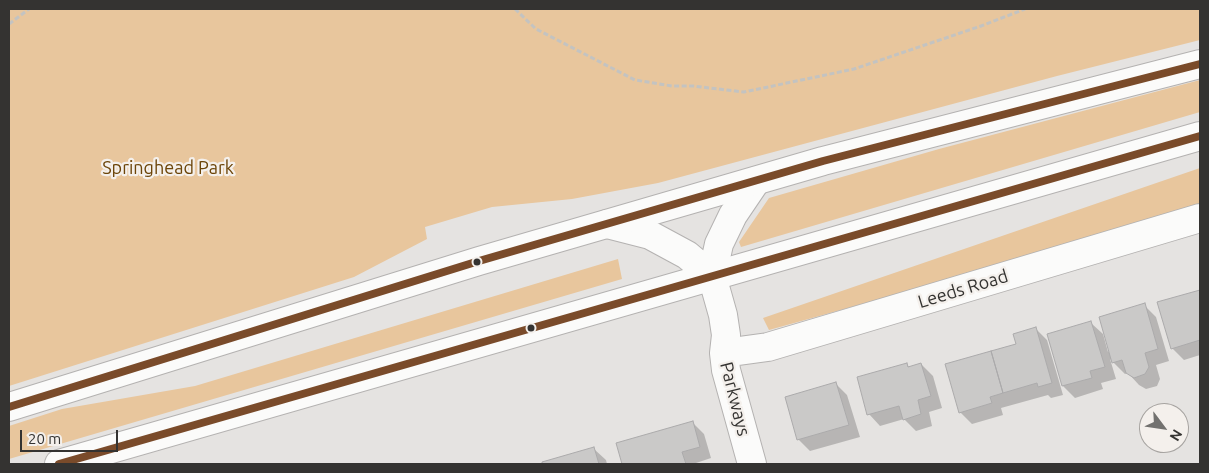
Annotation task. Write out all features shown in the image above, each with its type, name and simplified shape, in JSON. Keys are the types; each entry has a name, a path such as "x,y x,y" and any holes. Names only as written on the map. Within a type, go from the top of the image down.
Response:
{"main road":[{"path":"9,407 479,261 823,161 1200,64"},
{"path":"59,464 1200,136"},
{"path":"712,276 719,244 733,215 756,181"},
{"name":"Leeds Road","path":"724,353 768,347 1200,218"},
{"path":"607,224 650,235 687,255 712,276"},
{"name":"Parkways","path":"712,276 723,315 726,335 724,353 726,370 752,464"}],"path":[{"path":"9,24 29,9"},
{"path":"515,9 536,29 635,80 672,86 693,86 744,92 854,70 1025,9"}],"green space":[{"name":"Springhead Park","path":"9,9 1200,9 1200,40 1057,76 658,183 572,199 492,207 425,227 427,239 354,277 9,386"},
{"path":"1200,80 1200,112 741,247 739,242 769,198 939,149"},
{"path":"1200,168 1200,206 970,274 769,330 763,318"},
{"path":"618,259 622,279 9,459 9,426 62,409 195,386"}],"building":[{"path":"1200,290 1200,340 1171,349 1157,302"},
{"path":"1145,303 1158,349 1145,353 1149,367 1145,374 1134,378 1126,373 1122,360 1112,363 1099,317"},
{"path":"1091,321 1105,367 1090,371 1092,378 1062,386 1047,334"},
{"path":"1036,327 1052,383 1038,387 1037,383 1003,393 991,351 1016,344 1013,334"},
{"path":"991,351 1003,393 990,397 992,403 959,413 945,364"},
{"path":"907,363 908,367 921,363 931,396 918,400 921,414 903,420 899,406 867,415 857,377"},
{"path":"836,382 849,425 797,440 785,397"},
{"path":"693,421 700,447 682,452 686,464 622,464 616,443"},
{"path":"594,447 599,464 542,464 542,462"}],"transit line":[{"path":"9,407 479,261 823,161 1200,64"},
{"path":"59,464 1200,136"}]}
